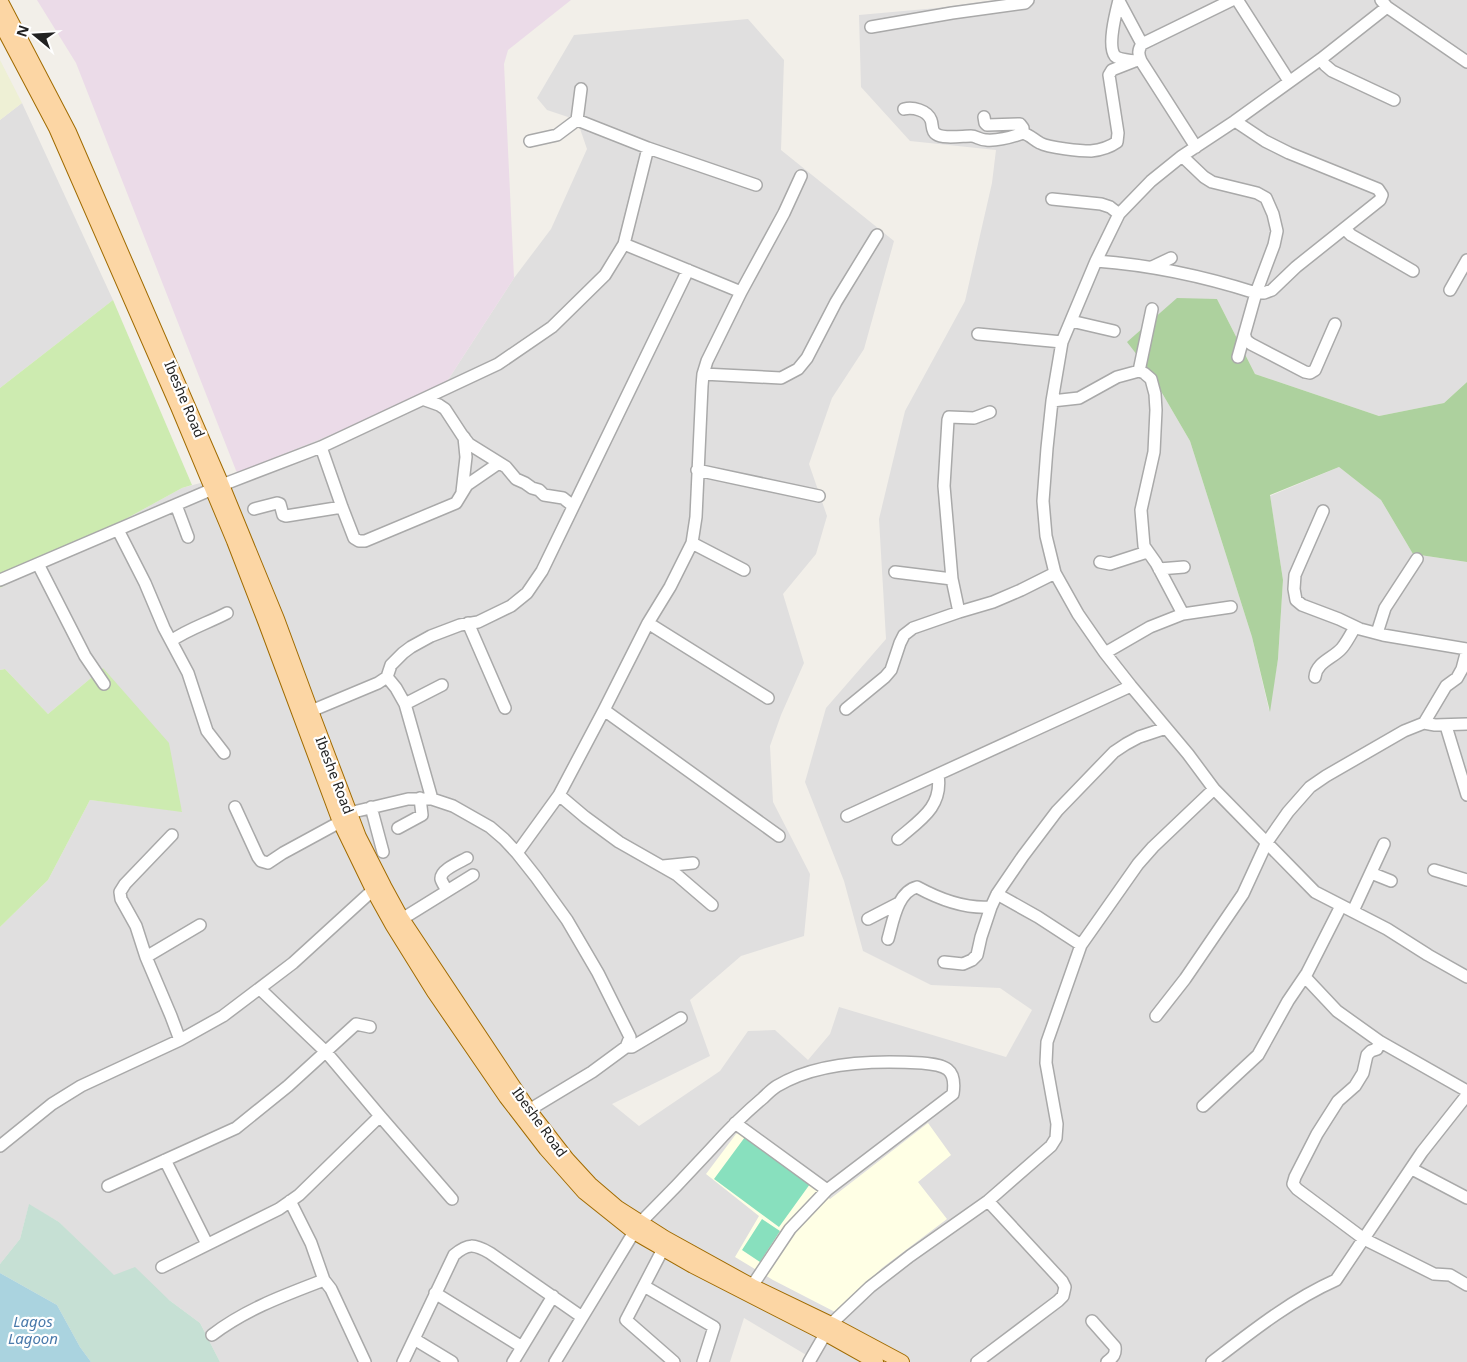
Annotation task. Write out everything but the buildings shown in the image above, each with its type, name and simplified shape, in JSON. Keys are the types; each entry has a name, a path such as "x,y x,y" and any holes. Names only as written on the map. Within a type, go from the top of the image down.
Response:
{"main road":[{"name":"Ibeshe Road","path":"0,0 69,132 217,488 266,621 345,818 378,888 393,926 434,992 506,1097 546,1149 584,1192 637,1228 663,1249 828,1329 902,1362"},
{"name":"Ibeshe Road","path":"0,22 56,128 277,619 311,711 345,818"},
{"name":"Ibeshe Road","path":"378,888 402,919 529,1110 567,1159 590,1184 618,1208 637,1228 665,1238 752,1286 828,1329 876,1362"}],"street":[{"path":"871,27 1025,3 1028,0"},
{"path":"1196,147 1138,61 1139,49 1142,44 1232,0"},
{"path":"1236,0 1289,81"},
{"path":"1119,1 1142,44"},
{"path":"1119,1 1114,25 1114,54 1118,58 1138,61"},
{"path":"1467,62 1384,4 1321,59 1235,121 1182,156 1151,181 1119,214 1096,261 1062,342 1052,401 1043,502 1046,536 1055,573 1078,614 1105,653 1214,789 1315,892 1387,929 1467,977"},
{"path":"1321,59 1332,70 1394,100"},
{"path":"904,109 910,108 925,113 932,121 934,132 938,135 970,136 988,140 1014,137 1023,133 1029,135 1040,144 1058,148 1091,151 1111,146 1117,142 1118,133 1109,75 1112,70 1138,61"},
{"path":"530,141 557,135 577,120 581,89"},
{"path":"984,117 987,125 1020,124 1023,128 1023,133"},
{"path":"577,120 648,148 756,185"},
{"path":"1096,261 1152,267 1207,278 1256,293 1264,293 1272,290 1296,267 1380,200 1382,195 1378,189 1265,141 1235,121"},
{"path":"0,580 217,488 321,448 498,364 552,327 605,275 624,244 648,148"},
{"path":"1182,156 1204,178 1212,182 1257,193 1266,198 1273,214 1277,232 1270,259 1256,293 1238,357"},
{"path":"517,854 559,795 648,623 670,587 692,543 696,517 703,374 706,361 802,176"},
{"path":"1052,199 1101,204 1110,207 1119,214"},
{"path":"1345,229 1351,235 1413,271"},
{"path":"703,374 781,378 798,369 807,358 841,295 877,236"},
{"path":"624,244 741,292"},
{"path":"1152,267 1171,258"},
{"path":"1450,290 1467,260"},
{"path":"311,711 378,683 387,677 391,665 403,652 431,636 468,623 478,622 510,606 527,593 542,572 688,270"},
{"path":"1139,371 1152,308"},
{"path":"1071,321 1114,331"},
{"path":"1245,336 1250,344 1310,373 1315,370 1335,324"},
{"path":"978,334 1062,342"},
{"path":"1052,401 1079,398 1117,377 1139,371 1151,379 1155,394 1156,410 1154,452 1141,510 1144,546 1159,569 1183,614"},
{"path":"424,400 445,409 469,444 506,467 516,479 544,494 563,498 573,506"},
{"path":"959,612 952,579 944,486 948,420 950,418 974,418 990,412"},
{"path":"462,494 466,457 464,437"},
{"path":"321,448 354,538 359,541 364,541 456,503 467,485 499,463"},
{"path":"697,470 819,496"},
{"path":"254,508 277,503 280,504 283,515 286,516 342,507"},
{"path":"176,505 188,537"},
{"path":"1323,511 1295,575 1294,589 1296,600 1302,606 1339,619 1355,627 1377,633 1467,650 1462,669 1457,678 1446,686 1424,723"},
{"path":"118,530 145,583 164,628 188,673 207,731 224,754"},
{"path":"692,543 744,570"},
{"path":"1100,562 1110,564 1148,552"},
{"path":"1377,633 1385,608 1417,559"},
{"path":"38,564 85,656 104,684"},
{"path":"1159,569 1184,568"},
{"path":"895,572 952,579"},
{"path":"846,709 891,670 904,635 913,628 993,602 1055,573"},
{"path":"1105,653 1150,627 1183,614 1231,607"},
{"path":"171,641 183,632 227,613"},
{"path":"468,623 505,708"},
{"path":"648,623 768,698"},
{"path":"1315,677 1318,668 1342,648 1355,627"},
{"path":"387,677 396,688 404,704 432,799"},
{"path":"404,704 442,685"},
{"path":"847,816 1131,686"},
{"path":"604,710 779,836"},
{"path":"1156,1016 1185,978 1243,894 1266,842 1288,812 1310,787 1404,731 1424,723 1446,726 1467,724"},
{"path":"1446,726 1467,795"},
{"path":"944,962 962,964 972,960 977,955 981,936 997,894 1057,811 1114,752 1139,738 1166,728"},
{"path":"898,839 930,811 940,786 938,774"},
{"path":"809,1362 828,1329 870,1287 988,1201 1050,1146 1056,1138 1057,1124 1046,1063 1047,1042 1081,945 1138,864 1153,847 1214,789"},
{"path":"559,795 619,842 685,881 712,905"},
{"path":"398,828 422,815 420,798"},
{"path":"235,807 258,856 262,861 268,863 345,818 371,807 408,799 432,799 453,806 482,822 504,839 536,877 567,920 598,973 630,1037 626,1047 592,1072 529,1110"},
{"path":"371,807 383,852"},
{"path":"172,835 125,884 120,892 121,899 136,926 146,957 180,1040"},
{"path":"1352,911 1384,844"},
{"path":"447,891 441,879 442,875 445,870 466,858"},
{"path":"661,866 693,863"},
{"path":"1434,870 1467,880"},
{"path":"1371,873 1391,881"},
{"path":"402,919 473,875"},
{"path":"888,939 899,903 911,888 917,887 929,894 966,905 981,908 991,907"},
{"path":"0,1146 52,1104 80,1086 180,1040 223,1016 294,963 378,888"},
{"path":"997,894 1038,917 1081,945"},
{"path":"868,919 899,903"},
{"path":"1203,1106 1258,1054 1288,1001 1305,977 1341,906"},
{"path":"146,957 200,925"},
{"path":"1305,977 1337,1011 1379,1041 1467,1090"},
{"path":"260,989 326,1052 452,1199"},
{"path":"626,1047 632,1047 681,1018"},
{"path":"108,1186 236,1128 288,1086 356,1024 370,1027"},
{"path":"1379,1041 1377,1049 1367,1055 1362,1073 1355,1086 1338,1101 1317,1134 1293,1184 1296,1189 1364,1239 1434,1274 1450,1275 1467,1285"},
{"path":"555,1362 637,1228 735,1123 777,1086 803,1074 825,1067 884,1061 925,1063 943,1066 949,1070 954,1077 953,1094 827,1190 790,1229 752,1286"},
{"path":"1212,1362 1263,1322 1317,1288 1336,1280 1434,1135 1467,1095"},
{"path":"162,1267 279,1209 299,1195 380,1116"},
{"path":"735,1123 827,1190"},
{"path":"165,1160 207,1244"},
{"path":"1412,1169 1467,1198"},
{"path":"290,1201 311,1243 324,1280 331,1289 366,1362"},
{"path":"977,1362 1063,1296 1066,1287 988,1201"},
{"path":"403,1362 454,1255 463,1247 478,1246 490,1253 582,1317"},
{"path":"663,1249 626,1320 674,1362"},
{"path":"212,1335 234,1319 264,1304 324,1280"},
{"path":"644,1286 714,1327 703,1362"},
{"path":"436,1294 522,1346"},
{"path":"513,1362 553,1296"},
{"path":"1092,1321 1115,1347 1116,1353 1107,1362"},
{"path":"414,1339 452,1362"}],"shaded area":[{"path":"37,0 571,0 508,50 504,64 514,278 444,386 392,410 237,473 76,63"},
{"path":"995,0 1467,0 1467,382 1444,403 1379,416 1255,374 1217,299 1148,369 1190,441 1252,637 1269,710 1278,659 1283,580 1270,496 1339,467 1381,500 1413,554 1467,562 1467,1362 808,1362 808,1356 744,1318 730,1362 220,1362 200,1323 169,1300 114,1276 59,1222 29,1205 20,1239 0,1264 0,927 48,880 90,800 182,811 103,668 48,714 5,669 0,670 0,588 182,488 237,473 444,386 514,278 551,229 587,149 577,120 547,110 537,98 574,35 748,19 784,60 781,150 894,241 864,349 832,398 809,464 827,516 816,554 783,594 804,663 781,715 770,746 773,802 810,874 804,936 741,956 690,1000 710,1056 612,1104 639,1126 720,1071 748,1031 775,1030 808,1060 830,1034 839,1007 1006,1057 1032,1010 1000,988 931,985 863,951 844,881 805,782 826,708 886,639 879,519 905,411 965,301 992,183 996,150 910,141 861,87 859,15 937,8"},
{"path":"0,60 22,103 0,120"},
{"path":"22,103 113,300 0,388 0,120"},
{"path":"928,1123 951,1155 918,1182 947,1219 882,1268 837,1313 773,1280 735,1257 759,1216 706,1174 736,1134 741,1132 830,1199"},
{"path":"29,1204 59,1222 114,1275 135,1267 169,1300 200,1323 220,1362 91,1362 80,1347 57,1305 0,1273 0,1264 20,1239"}],"green space":[{"path":"1177,298 1217,299 1255,374 1379,416 1444,403 1467,382 1467,562 1413,554 1381,500 1339,467 1270,495 1283,580 1278,659 1270,712 1252,637 1190,441 1148,369 1127,342"},
{"path":"113,300 192,485 182,488 0,588 0,388"},
{"path":"103,668 169,743 182,812 90,800 48,880 0,927 0,670 5,669 48,714"},
{"path":"745,1137 810,1184 779,1227 714,1179"},
{"path":"762,1219 780,1231 760,1262 742,1250"}],"water":[{"name":"Lagos Lagoon","path":"0,1273 57,1305 80,1347 91,1362 0,1362"}]}
